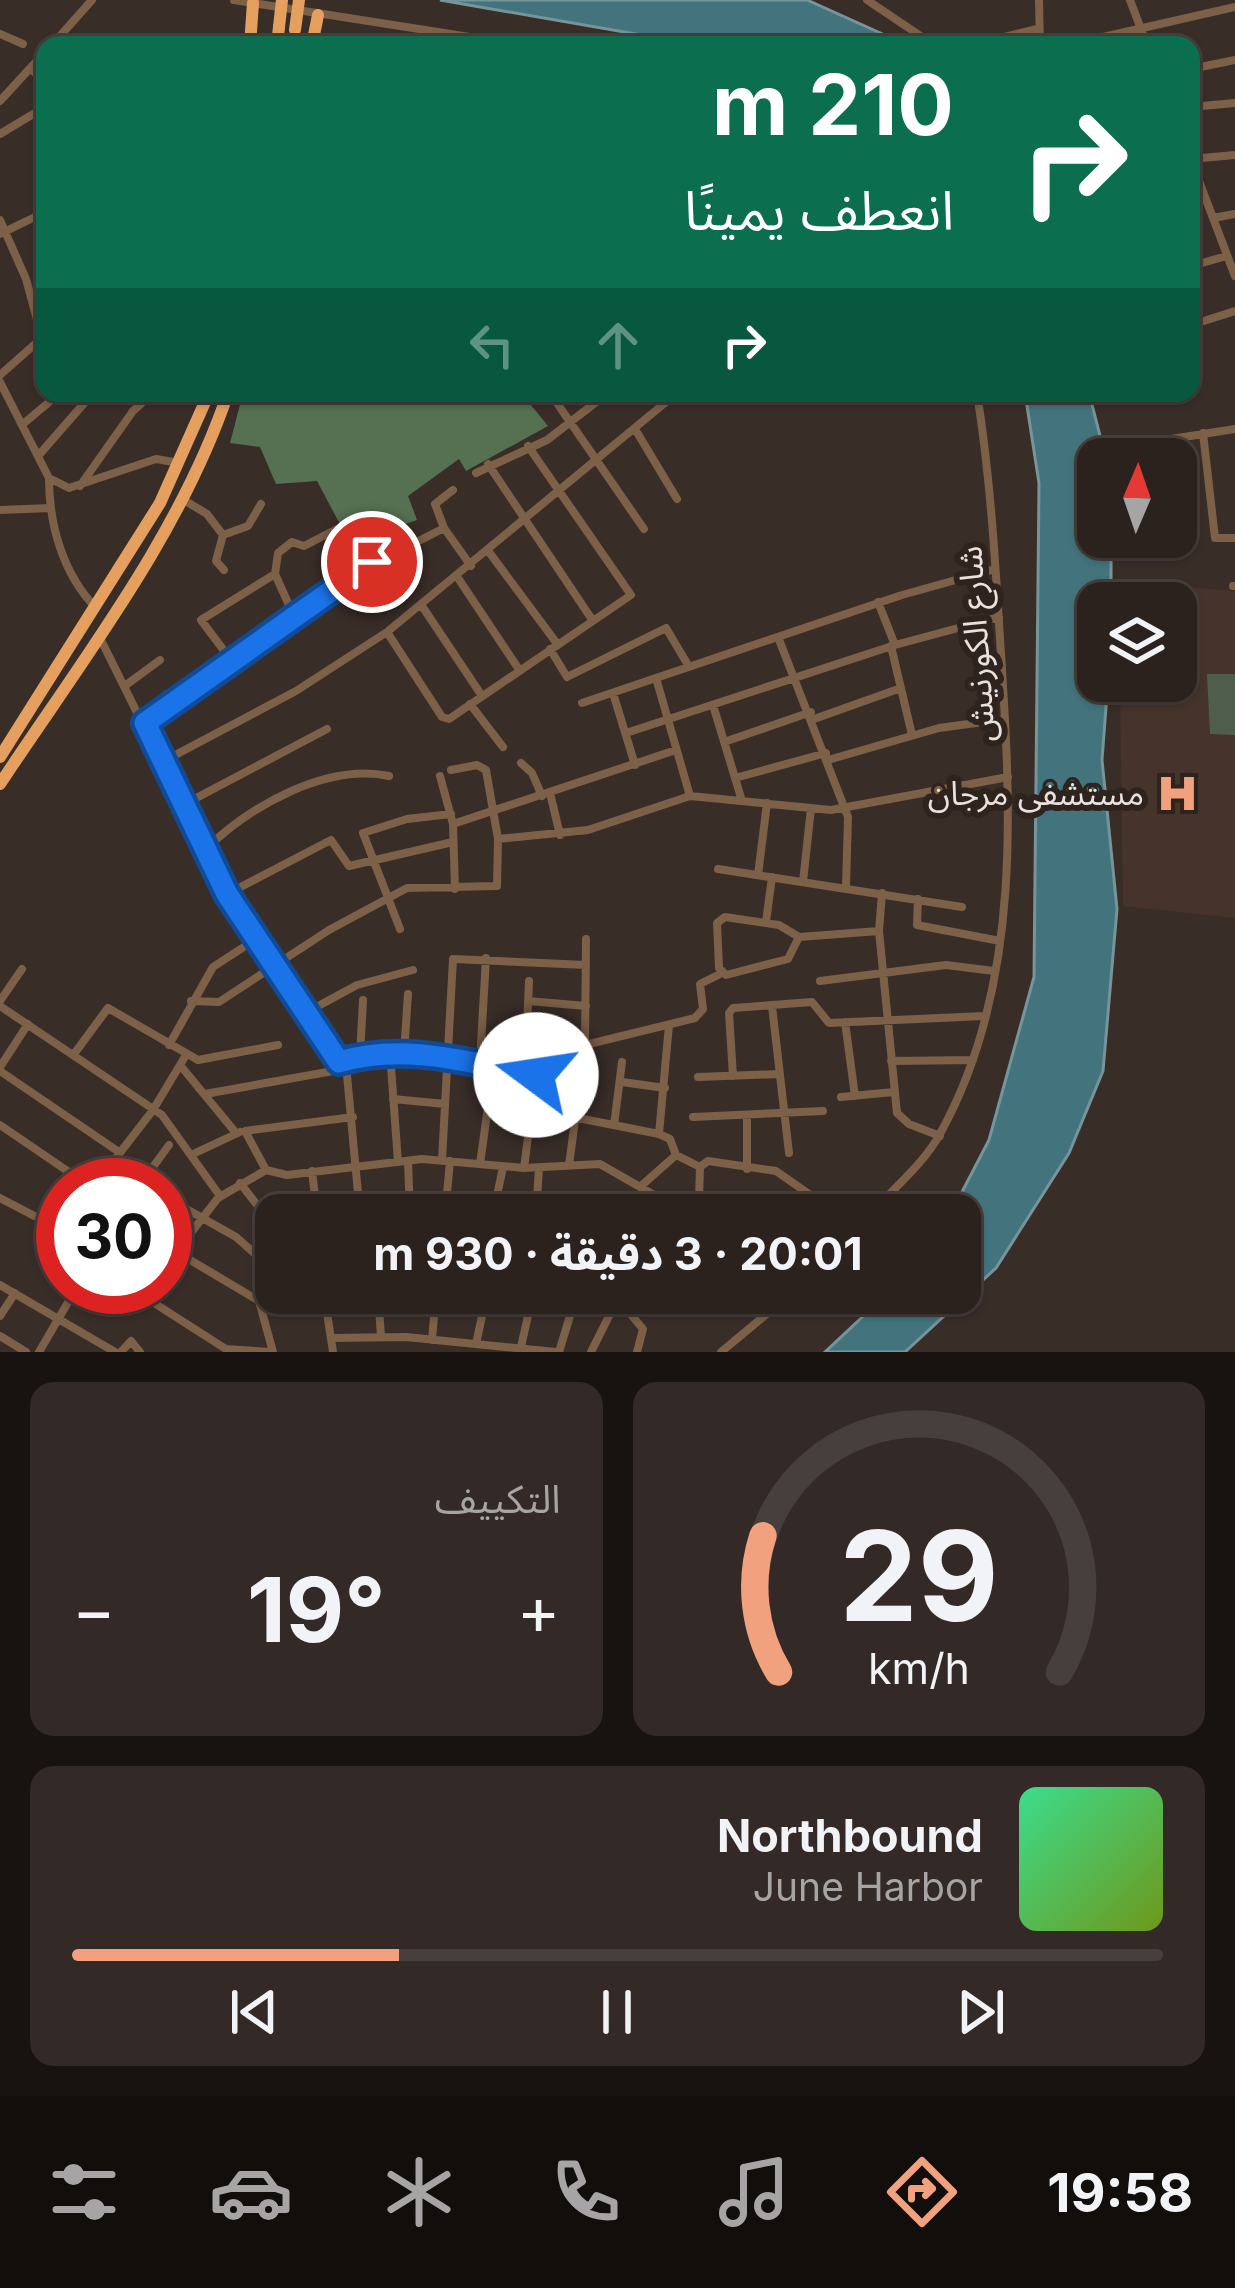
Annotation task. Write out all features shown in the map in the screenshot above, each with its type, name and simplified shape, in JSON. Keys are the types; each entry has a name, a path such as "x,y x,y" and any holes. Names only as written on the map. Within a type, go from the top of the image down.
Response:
{"highway":[{"path":"278,36 282,0"},
{"path":"294,36 299,0"},
{"path":"251,36 253,3"},
{"path":"314,36 318,15"},
{"path":"0,757 97,609 180,464 206,402"},
{"path":"0,784 182,499 226,402"},
{"path":"198,426 202,436 214,434"},
{"path":"180,464 190,463 196,471"}],"street":[{"path":"62,34 92,0"},
{"path":"234,0 438,36"},
{"path":"867,0 921,36"},
{"path":"1038,36 1040,0"},
{"path":"1130,0 1144,36"},
{"path":"1104,36 1235,7"},
{"path":"1008,36 1037,29"},
{"path":"0,34 23,44"},
{"path":"1200,67 1235,60"},
{"path":"0,101 36,63"},
{"path":"31,69 36,74"},
{"path":"1200,106 1235,104"},
{"path":"0,134 36,112"},
{"path":"1200,159 1235,155"},
{"path":"1200,195 1235,276"},
{"path":"1213,218 1235,214"},
{"path":"3,233 36,216"},
{"path":"0,220 36,313"},
{"path":"1200,265 1231,262"},
{"path":"1200,322 1235,311"},
{"path":"36,344 0,378 49,478 50,508 67,571 97,609"},
{"path":"23,424 49,402"},
{"path":"38,456 85,402"},
{"path":"79,487 100,453 145,402"},
{"path":"557,402 600,458 644,529"},
{"path":"476,473 572,422 597,402"},
{"path":"162,762 282,699 387,632 666,402"},
{"name":"شارع الكورنيش","path":"888,1194 940,1136 973,1060 1000,941 1008,777 990,471 978,402"},
{"path":"634,429 677,499"},
{"path":"1178,438 1235,429"},
{"path":"1203,434 1215,538 1235,538"},
{"path":"387,632 442,718 482,696 631,591 528,446"},
{"path":"49,478 79,487 157,459 180,464"},
{"path":"488,464 593,621"},
{"path":"453,490 436,504 444,528 471,567"},
{"path":"182,499 207,514 223,535"},
{"path":"223,535 248,526 261,504"},
{"path":"0,510 50,508"},
{"path":"293,614 274,562 284,547 299,542 304,546 339,528"},
{"path":"145,723 369,564 444,528"},
{"path":"223,535 216,561 224,570"},
{"path":"489,552 554,647 567,677 666,628 688,665"},
{"path":"582,703 878,602 995,569"},
{"path":"231,660 202,620 275,574"},
{"path":"458,578 520,670"},
{"path":"878,602 893,645 912,735"},
{"path":"422,606 482,696"},
{"path":"626,733 893,645 999,617"},
{"path":"98,635 227,894 341,1065 353,1118 359,1194"},
{"path":"778,637 845,807 852,841 846,887"},
{"path":"126,685 160,660"},
{"path":"656,678 690,796"},
{"path":"724,742 901,688"},
{"path":"614,693 635,765"},
{"path":"470,704 503,747"},
{"path":"713,705 742,801"},
{"path":"735,778 912,735 1005,719"},
{"path":"183,805 327,729"},
{"path":"400,929 371,860 365,830 494,812 676,751"},
{"path":"521,763 546,795 560,835"},
{"path":"191,1001 219,1002 385,899 419,886 497,886 498,839 482,765 451,770"},
{"path":"206,849 236,824 303,787 389,776"},
{"path":"440,776 452,819 455,889"},
{"path":"498,839 560,835 690,796 845,807 1008,777"},
{"path":"758,875 767,803"},
{"path":"802,881 812,808"},
{"path":"227,894 331,840 349,866 453,842"},
{"path":"718,869 962,907"},
{"path":"766,922 772,877"},
{"path":"882,893 879,931 894,1092 901,1119 940,1136"},
{"path":"918,899 917,926 1000,941"},
{"path":"722,973 719,919 766,922 799,937 879,931"},
{"path":"585,1045 700,1013 700,983 722,973 788,958 799,937"},
{"path":"169,1045 212,967 256,939"},
{"path":"569,1165 577,1074 585,1045 586,939"},
{"path":"480,1061 486,958"},
{"path":"445,1194 453,959 586,965"},
{"path":"820,981 946,965 994,970"},
{"path":"22,969 0,1003 153,1110 193,1154 220,1196"},
{"path":"309,1011 357,985 413,970"},
{"path":"525,1073 529,981"},
{"path":"404,1053 408,994"},
{"path":"360,1056 363,1000"},
{"path":"528,1001 586,1006"},
{"path":"733,1076 730,1010 812,1002 824,1022 984,1016"},
{"path":"772,1006 789,1153"},
{"path":"74,1054 108,1007 198,1060 278,1045"},
{"path":"845,1022 855,1096"},
{"path":"28,1024 0,1070 119,1152"},
{"path":"658,1134 669,1025"},
{"path":"389,1053 407,1194"},
{"path":"205,1094 389,1053 480,1061 536,1075 577,1074"},
{"path":"114,1158 153,1110 186,1055"},
{"path":"890,1061 973,1060"},
{"path":"614,1125 622,1062"},
{"path":"480,1164 494,1064"},
{"path":"180,1065 241,1132 266,1170 276,1175 403,1161 524,1168 600,1164 653,1194"},
{"path":"698,1077 779,1074"},
{"path":"524,1168 536,1075"},
{"path":"622,1082 665,1088"},
{"path":"841,1097 894,1092"},
{"path":"393,1099 445,1104"},
{"path":"692,1117 824,1111"},
{"path":"574,1117 658,1134 670,1139 676,1155 700,1167"},
{"path":"747,1117 747,1169"},
{"path":"193,1154 241,1132 353,1118"},
{"path":"0,1125 51,1158"},
{"path":"161,1158 169,1145"},
{"path":"641,1186 676,1155"},
{"path":"700,1167 708,1161 776,1171 809,1194"},
{"path":"497,1194 503,1166"},
{"path":"699,1194 700,1167"},
{"path":"537,1194 539,1168"},
{"path":"192,1227 220,1196 266,1170"},
{"path":"312,1172 315,1194"},
{"path":"240,1184 255,1203"},
{"path":"0,1198 36,1216"},
{"path":"192,1211 255,1255"},
{"path":"169,1314 226,1349 272,1352 259,1301 192,1261"},
{"path":"0,1285 118,1352 131,1341 140,1352"},
{"path":"0,1316 15,1293"},
{"path":"39,1352 61,1314"},
{"path":"328,1314 333,1352"},
{"path":"379,1314 381,1337"},
{"path":"432,1340 434,1314"},
{"path":"476,1344 482,1314"},
{"path":"521,1347 528,1314"},
{"path":"332,1338 432,1340 558,1352 570,1314"},
{"path":"591,1352 608,1314"},
{"path":"631,1314 645,1334 638,1352"},
{"path":"721,1352 767,1314"},
{"path":"0,1336 26,1352"},
{"path":"208,1352 214,1342"}],"shaded area":[{"name":"مستشفى مرجان","path":"1197,588 1235,591 1235,918 1123,906 1120,702 1197,702"}],"green space":[{"path":"241,402 528,402 548,426 466,471 459,459 408,496 417,520 350,543 317,481 276,484 260,447 230,443"},
{"path":"1207,674 1235,674 1235,735 1210,734"}],"water":[{"path":"440,0 807,0 887,36 647,36"},
{"path":"1026,402 1091,402 1101,438 1077,438 1077,558 1111,558 1111,582 1077,582 1077,702 1106,702 1102,760 1117,909 1103,1071 1069,1153 996,1268 981,1282 981,1194 961,1194 989,1140 1034,977 1039,483"},
{"path":"866,1314 946,1314 905,1352 825,1352"}],"place":[{"name":"مستشفى مرجان","path":"1178,793"}],"route":[{"path":"372,562 145,723 227,894 314,1018 339,1062 404,1053 480,1061 536,1075"}]}
